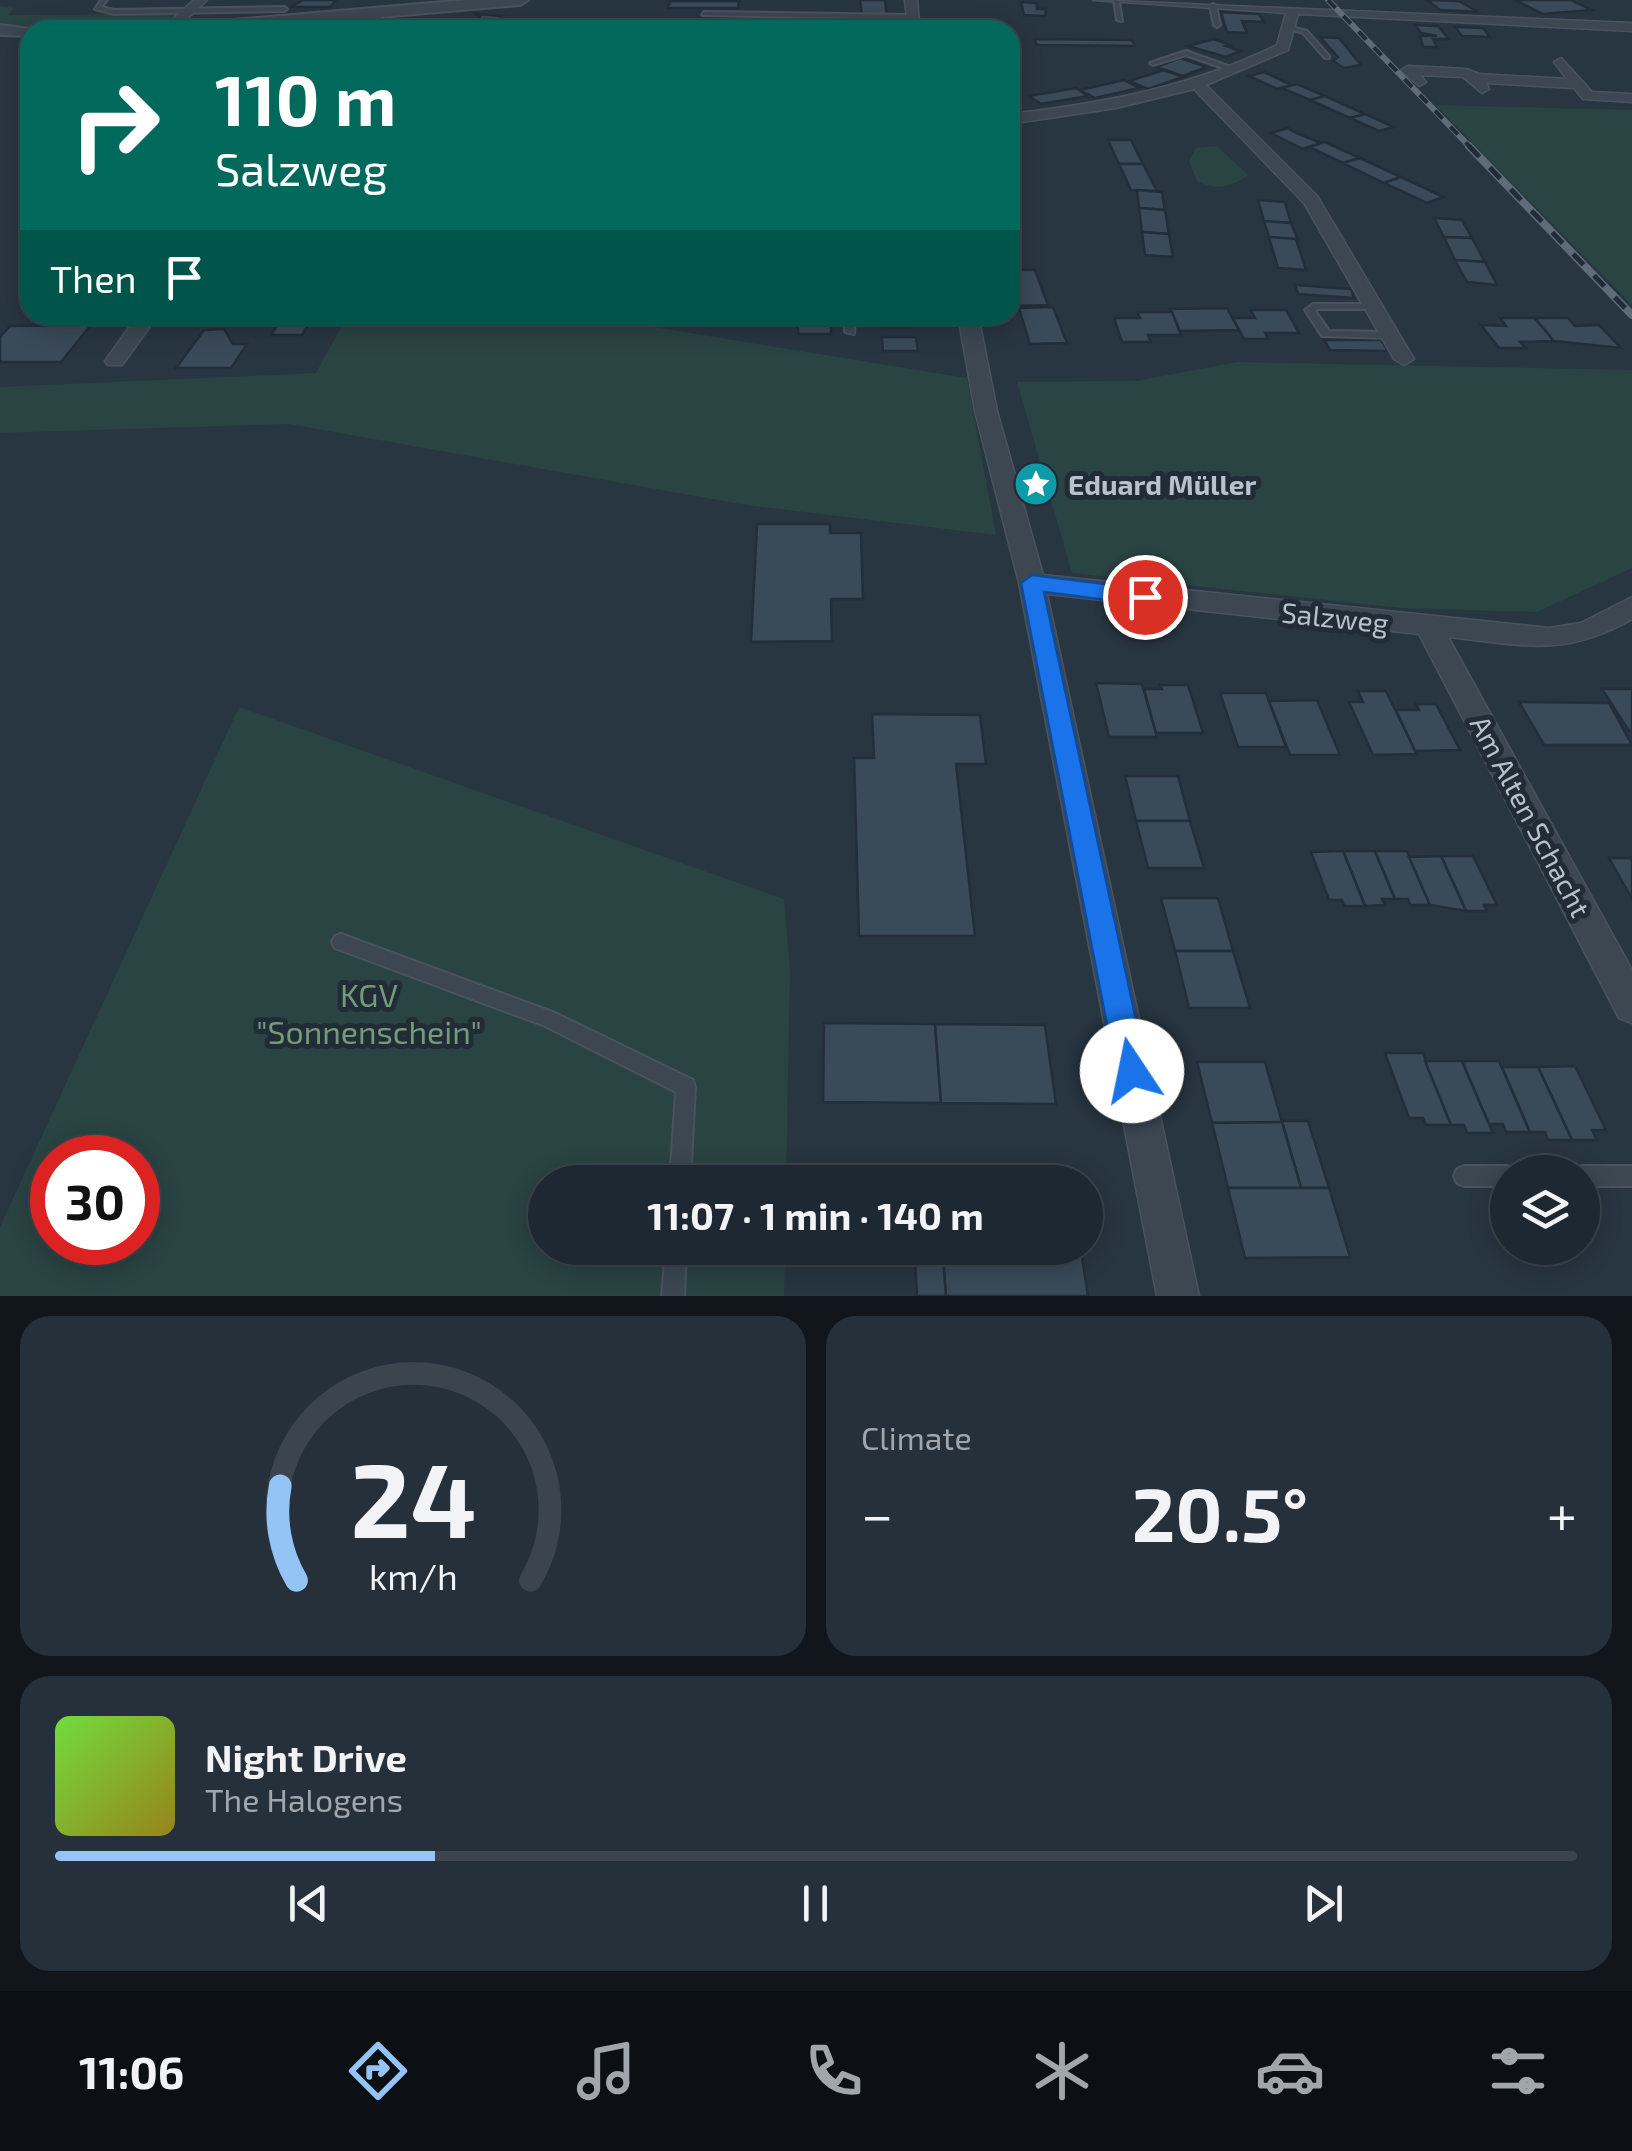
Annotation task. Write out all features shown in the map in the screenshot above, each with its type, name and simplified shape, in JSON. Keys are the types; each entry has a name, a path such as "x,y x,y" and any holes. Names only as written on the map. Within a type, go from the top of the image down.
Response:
{"street":[{"path":"180,20 201,0"},
{"path":"300,20 520,0"},
{"path":"1100,0 1632,28"},
{"path":"1508,4 1536,22"},
{"path":"1020,118 1121,104 1234,70 1283,47 1292,10"},
{"path":"373,20 377,14"},
{"path":"1394,58 1419,82"},
{"path":"1561,62 1588,96 1632,98"},
{"path":"1408,70 1466,73 1479,84 1578,84"},
{"path":"1196,84 1310,200 1404,358"},
{"path":"115,361 141,325"},
{"path":"970,325 986,411 1032,583 1178,1296"},
{"name":"Salzweg","path":"1032,583 1429,627 1570,638 1632,607"},
{"name":"Am Alten Schacht","path":"1429,627 1632,1005"}],"lane":[{"path":"104,0 97,8 188,12 284,10"},
{"path":"1116,1 1120,20"},
{"path":"1214,6 1217,25"},
{"path":"704,14 843,20"},
{"path":"1290,27 1305,32 1328,57"},
{"path":"1153,63 1186,53 1234,70"},
{"path":"1374,306 1316,306 1310,310 1326,334 1391,335"},
{"path":"850,325 850,332"},
{"path":"341,942 549,1020 686,1087 681,1165"},
{"path":"1464,1176 1490,1176"},
{"path":"1600,1176 1632,1176"},
{"path":"673,1296 675,1265"}],"green space":[{"path":"0,6 14,8 8,15 177,14 172,20 20,20 20,26 0,26"},
{"path":"1435,105 1632,110 1632,305"},
{"path":"1217,146 1248,175 1223,186 1197,181 1189,161 1196,148"},
{"path":"342,325 641,325 967,378 996,535 746,505 289,424 0,433 0,387 316,373"},
{"path":"1237,362 1632,370 1632,568 1537,612 1402,608 1072,573 1017,382 1136,381"},
{"name":"KGV \"Sonnenschein\"","path":"239,707 784,899 790,970 786,1165 528,1165 528,1265 785,1265 784,1296 0,1296 0,1227 30,1162 30,1265 160,1265 160,1135 42,1135"}],"building":[{"path":"303,0 336,0 330,7 291,7"},
{"path":"860,0 885,0 887,15 862,15"},
{"path":"1427,0 1459,1 1478,12 1440,10"},
{"path":"1515,0 1571,0 1592,10 1543,14"},
{"path":"670,1 739,1 738,8 668,8"},
{"path":"1021,2 1037,3 1037,9 1046,9 1045,16 1024,15"},
{"path":"1221,12 1259,14 1264,22 1242,21 1247,33 1227,32"},
{"path":"476,14 501,16 499,20 477,20 480,17"},
{"path":"1415,25 1438,26 1449,39 1433,39 1437,47 1423,47 1420,36 1437,36 1421,33"},
{"path":"1455,27 1483,28 1490,37 1462,36"},
{"path":"1320,37 1339,38 1361,65 1344,68 1333,61 1338,57"},
{"path":"1034,39 1132,40 1135,46 1037,45"},
{"path":"1214,39 1240,51 1226,57 1188,46"},
{"path":"1180,58 1207,67 1183,76 1156,67"},
{"path":"1164,70 1183,77 1148,89 1129,81"},
{"path":"1264,72 1292,85 1277,89 1249,76"},
{"path":"1124,80 1139,88 1095,98 1080,90"},
{"path":"1297,84 1325,96 1310,100 1282,88"},
{"path":"1076,88 1088,96 1041,104 1029,96"},
{"path":"1325,96 1365,114 1350,118 1310,100"},
{"path":"1365,114 1394,127 1379,131 1350,118"},
{"path":"1288,128 1321,143 1303,149 1271,133"},
{"path":"1108,140 1131,140 1143,164 1119,164"},
{"path":"1325,142 1360,158 1343,163 1309,147"},
{"path":"1360,158 1401,177 1384,183 1343,163"},
{"path":"1119,164 1143,164 1157,191 1131,190"},
{"path":"1401,177 1444,197 1427,203 1384,183"},
{"path":"1137,190 1162,192 1165,210 1139,208"},
{"path":"1258,200 1285,202 1291,223 1264,221"},
{"path":"1139,208 1165,210 1169,234 1142,232"},
{"path":"1434,218 1462,220 1472,238 1444,237"},
{"path":"1264,221 1291,223 1298,240 1269,237"},
{"path":"1142,232 1169,234 1173,257 1145,255"},
{"path":"1269,237 1296,239 1306,270 1278,268"},
{"path":"1444,237 1472,238 1485,262 1455,260"},
{"path":"1455,260 1485,262 1497,285 1467,282"},
{"path":"1020,270 1035,270 1048,305 1020,306"},
{"path":"1295,285 1351,289 1354,298 1298,294"},
{"path":"1053,307 1067,343 1030,344 1020,308"},
{"path":"1227,308 1239,330 1180,331 1170,309"},
{"path":"1251,310 1286,310 1299,333 1265,333 1268,339 1244,339 1233,318 1255,318"},
{"path":"1137,312 1172,312 1181,335 1148,335 1151,342 1122,342 1114,318 1140,318"},
{"path":"1500,318 1535,318 1554,341 1520,342 1526,348 1499,348 1481,325 1506,326"},
{"path":"1535,318 1568,318 1575,326 1599,325 1621,348 1554,341"},
{"path":"91,325 61,362 0,362 0,337 10,326"},
{"path":"277,325 308,325 302,335 271,335"},
{"path":"798,325 831,325 831,334 798,334"},
{"path":"224,329 233,344 247,344 231,368 176,368 204,330"},
{"path":"882,337 916,337 918,351 883,351"},
{"path":"1324,340 1381,340 1388,351 1330,350"},
{"path":"757,524 830,524 830,533 861,533 863,599 831,599 832,641 751,642"},
{"path":"1096,683 1142,684 1157,737 1109,737"},
{"path":"1160,685 1188,685 1203,733 1156,733 1144,689 1162,689"},
{"path":"1602,689 1632,689 1632,731 1629,731"},
{"path":"1358,691 1386,691 1417,754 1373,755 1349,702 1363,702"},
{"path":"1220,693 1266,693 1286,747 1238,747"},
{"path":"1317,700 1340,755 1290,755 1269,701"},
{"path":"1519,702 1609,703 1632,745 1544,745"},
{"path":"1416,704 1436,704 1460,750 1415,751 1396,710 1419,710"},
{"path":"872,714 980,715 986,764 956,764 975,936 859,936 854,758 874,758"},
{"path":"1125,776 1178,776 1190,821 1136,821"},
{"path":"1136,821 1190,821 1204,868 1148,868"},
{"path":"1343,851 1375,851 1395,899 1382,899 1385,905 1365,906"},
{"path":"1343,851 1365,906 1344,906 1342,900 1329,900 1311,852"},
{"path":"1375,851 1407,851 1430,905 1410,905 1408,899 1395,899"},
{"path":"1441,856 1473,856 1497,905 1484,905 1487,911 1466,911"},
{"path":"1441,856 1466,911 1430,905 1409,857"},
{"path":"1609,858 1632,858 1632,899"},
{"path":"1161,898 1218,898 1233,951 1175,951"},
{"path":"1175,951 1233,951 1250,1008 1189,1008"},
{"path":"824,1023 935,1024 941,1103 823,1102"},
{"path":"935,1024 1045,1025 1056,1104 941,1103"},
{"path":"1385,1053 1423,1053 1451,1125 1426,1125 1423,1118 1409,1118"},
{"path":"1425,1061 1462,1061 1493,1133 1467,1133 1464,1125 1451,1125"},
{"path":"1462,1061 1499,1061 1530,1132 1506,1132 1503,1124 1489,1124"},
{"path":"1197,1062 1265,1062 1282,1122 1212,1123"},
{"path":"1575,1066 1606,1130 1592,1130 1597,1140 1572,1140 1538,1067"},
{"path":"1502,1067 1538,1067 1572,1140 1548,1140 1545,1132 1530,1132"},
{"path":"1282,1121 1308,1121 1329,1188 1301,1188"},
{"path":"1282,1122 1301,1188 1228,1188 1212,1123"},
{"path":"1228,1188 1329,1188 1350,1257 1245,1258"},
{"path":"915,1265 943,1265 946,1296 917,1296"},
{"path":"943,1265 1083,1265 1088,1296 946,1296"}],"railway":[{"path":"1328,0 1472,149"},
{"path":"1469,146 1632,315"}],"place":[{"name":"Eduard Müller","path":"1036,484"}],"route":[{"path":"1132,1071 1032,583 1145,597"}]}
